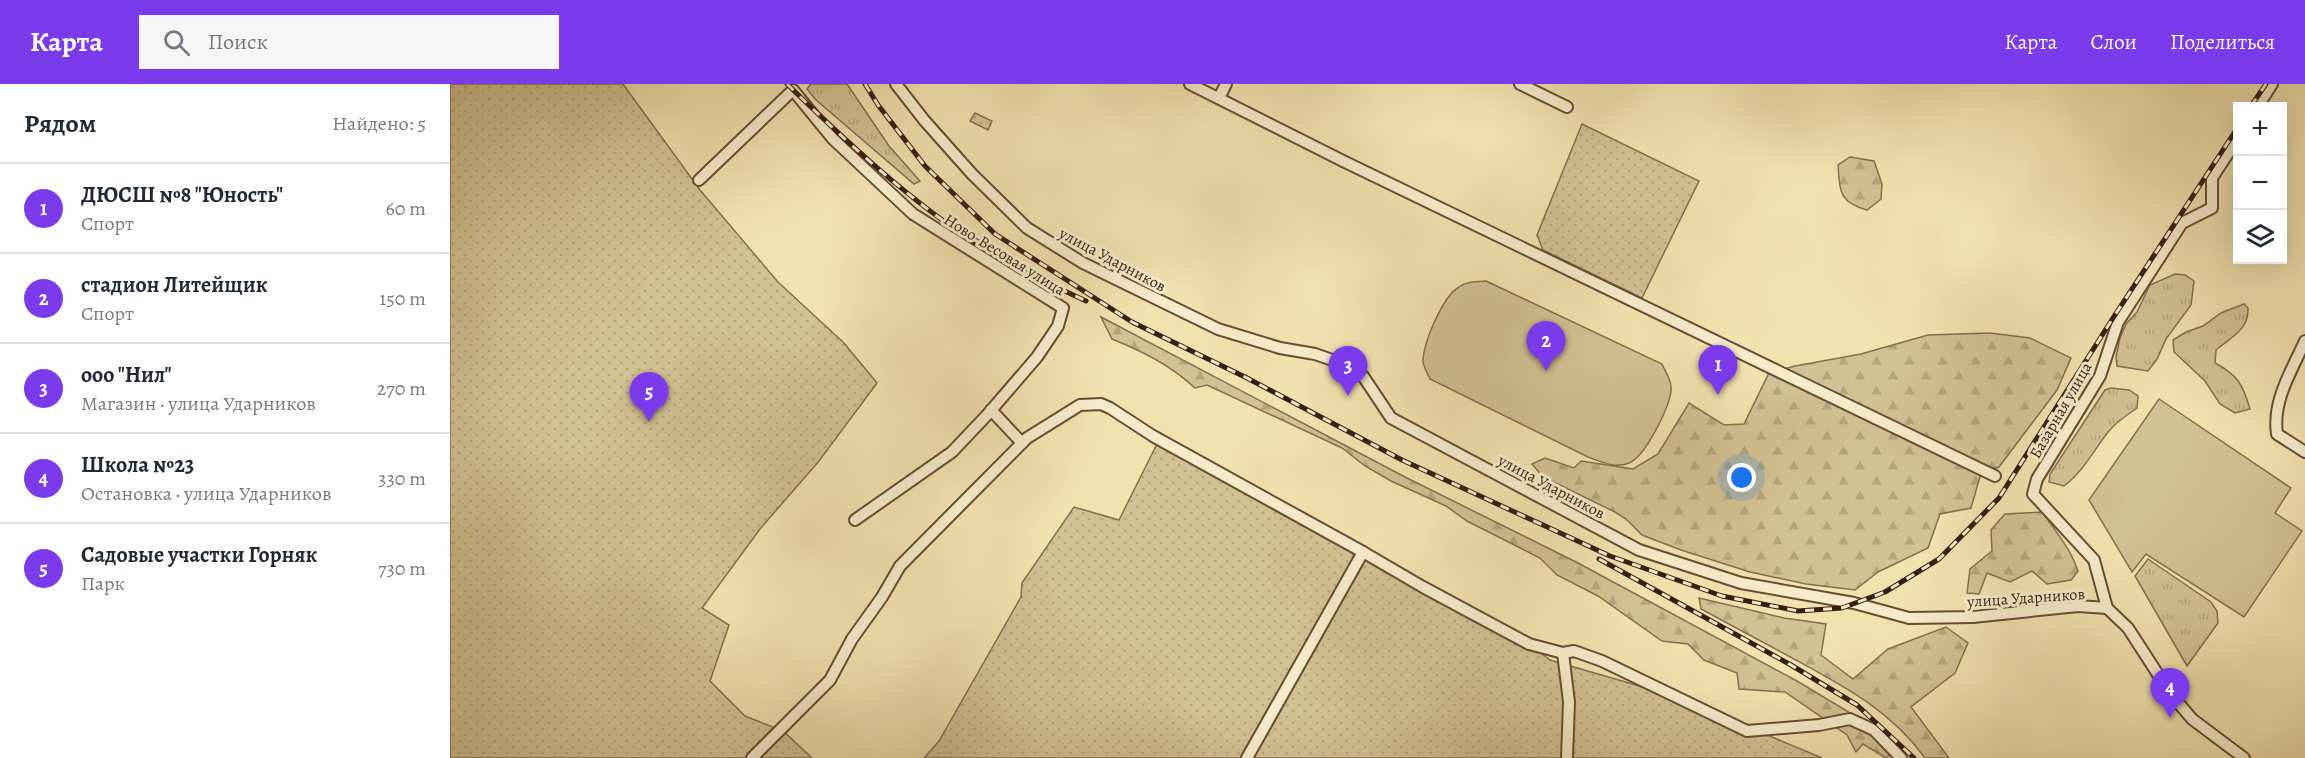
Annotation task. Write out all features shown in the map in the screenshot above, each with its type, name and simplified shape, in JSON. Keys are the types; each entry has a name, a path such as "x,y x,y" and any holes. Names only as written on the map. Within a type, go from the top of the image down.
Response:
{"street":[{"name":"улица Ударников","path":"896,84 924,120 972,174 1028,228 1083,262 1218,329 1341,363 1363,376 1391,418 1639,550 1742,583 1854,603 1909,618 1973,617 2078,606 2108,608 2128,628 2170,693 2192,719 2244,758"},
{"path":"1190,84 1995,476"},
{"path":"1219,98 1226,84"},
{"path":"1520,84 1567,107"},
{"path":"2261,102 2272,84"},
{"name":"Ново-Весовая улица","path":"699,180 793,90 833,139 913,214 1064,308 1058,326 1037,357 992,410 952,452 855,519"},
{"name":"Базарная улица","path":"2108,608 2094,560 2032,494 2037,479 2100,376 2118,322 2182,223 2212,208 2212,178 2233,146"},
{"path":"2305,340 2276,408 2277,434 2305,452"},
{"path":"752,758 830,680 852,639 882,597 900,566 1022,443 1080,405 1101,404 1423,587 1529,644 1563,653 1574,651 1602,661 1747,731 1819,725 1850,719 1874,730 1901,758"},
{"path":"992,410 1022,443"},
{"path":"1247,758 1363,552"},
{"path":"1563,653 1569,702 1567,758"}],"green space":[{"path":"450,84 623,84 700,190 778,282 844,343 877,383 819,461 760,529 702,608 729,625 710,681 745,716 783,731 812,758 450,758"},
{"path":"811,84 847,84 889,146 920,181 914,184 815,99 807,89"},
{"path":"975,113 992,121 988,130 970,121"},
{"path":"1582,124 1699,181 1642,298 1543,250 1537,235"},
{"path":"1850,157 1874,161 1882,184 1881,199 1867,210 1846,199 1841,189 1838,165"},
{"path":"2175,274 2185,275 2194,281 2191,305 2166,339 2157,359 2148,371 2117,366 2116,357 2120,338 2126,324 2137,312 2150,285"},
{"path":"1486,281 1662,364 1671,384 1669,399 1649,442 1635,459 1619,465 1588,457 1430,379 1423,362 1424,354 1430,332 1441,310 1453,292 1462,285"},
{"path":"2244,304 2248,308 2246,322 2233,337 2216,350 2215,363 2239,382 2250,409 2235,413 2220,404 2205,381 2174,352 2173,340 2203,326 2221,313"},
{"path":"1101,317 1405,477 1578,563 1797,681 1862,720 1891,754 1886,758 1863,744 1856,752 1847,735 1785,692 1739,689 1737,673 1704,660 1688,644 1662,641 1598,596 1557,575 1540,558 1467,521 1446,506 1391,481 1365,466 1342,448 1207,385 1195,388 1176,372 1156,360 1112,339"},
{"path":"1990,333 2030,338 2071,358 2057,390 1999,467 1981,473 1971,508 1940,514 1928,548 1878,572 1855,590 1806,584 1750,572 1642,535 1626,519 1615,512 1543,477 1532,464 1545,458 1574,468 1581,461 1633,469 1658,454 1689,403 1724,425 1744,424 1769,373 1861,354 1928,335"},
{"path":"2111,388 2129,390 2138,396 2137,408 2111,428 2083,468 2064,486 2049,482 2050,474 2105,390"},
{"path":"2159,399 2291,488 2275,513 2302,531 2244,617 2146,554 2132,572 2089,500"},
{"path":"1158,442 1529,644 1550,660 1677,697 1822,758 924,758 939,741 1021,597 1022,583 1074,507 1119,520"},
{"path":"2043,512 2075,563 2078,571 2071,580 2047,584 2032,571 2010,582 1987,573 1979,594 1967,593 1970,569 1992,551 1991,530 2005,514"},
{"path":"2148,559 2211,602 2217,611 2218,623 2187,666 2135,576"},
{"path":"1699,598 1784,618 1826,624 1821,655 1853,679 1888,649 1946,627 1968,643 1955,673 1911,707 1949,758 1925,758 1897,726 1866,701 1813,669 1701,609"}],"railway":[{"path":"787,84 893,182 950,226 1011,265 1086,301"},
{"path":"865,84 878,105 925,166 995,234 1132,322 1247,378 1402,460 1610,556 1722,596 1798,611 1842,608 1885,592 1939,559 1999,498 2233,135"},
{"path":"2254,102 2266,84"},
{"path":"1599,559 1791,665 1857,705 1914,758"}],"place":[{"name":"стадион Литейщик","path":"1546,371"},
{"name":"ДЮСШ №8 \"Юность\"","path":"1718,395"},
{"name":"ооо \"Нил\"","path":"1348,396"},
{"name":"Садовые участки Горняк","path":"649,422"},
{"name":"Школа №23","path":"2170,718"}]}
